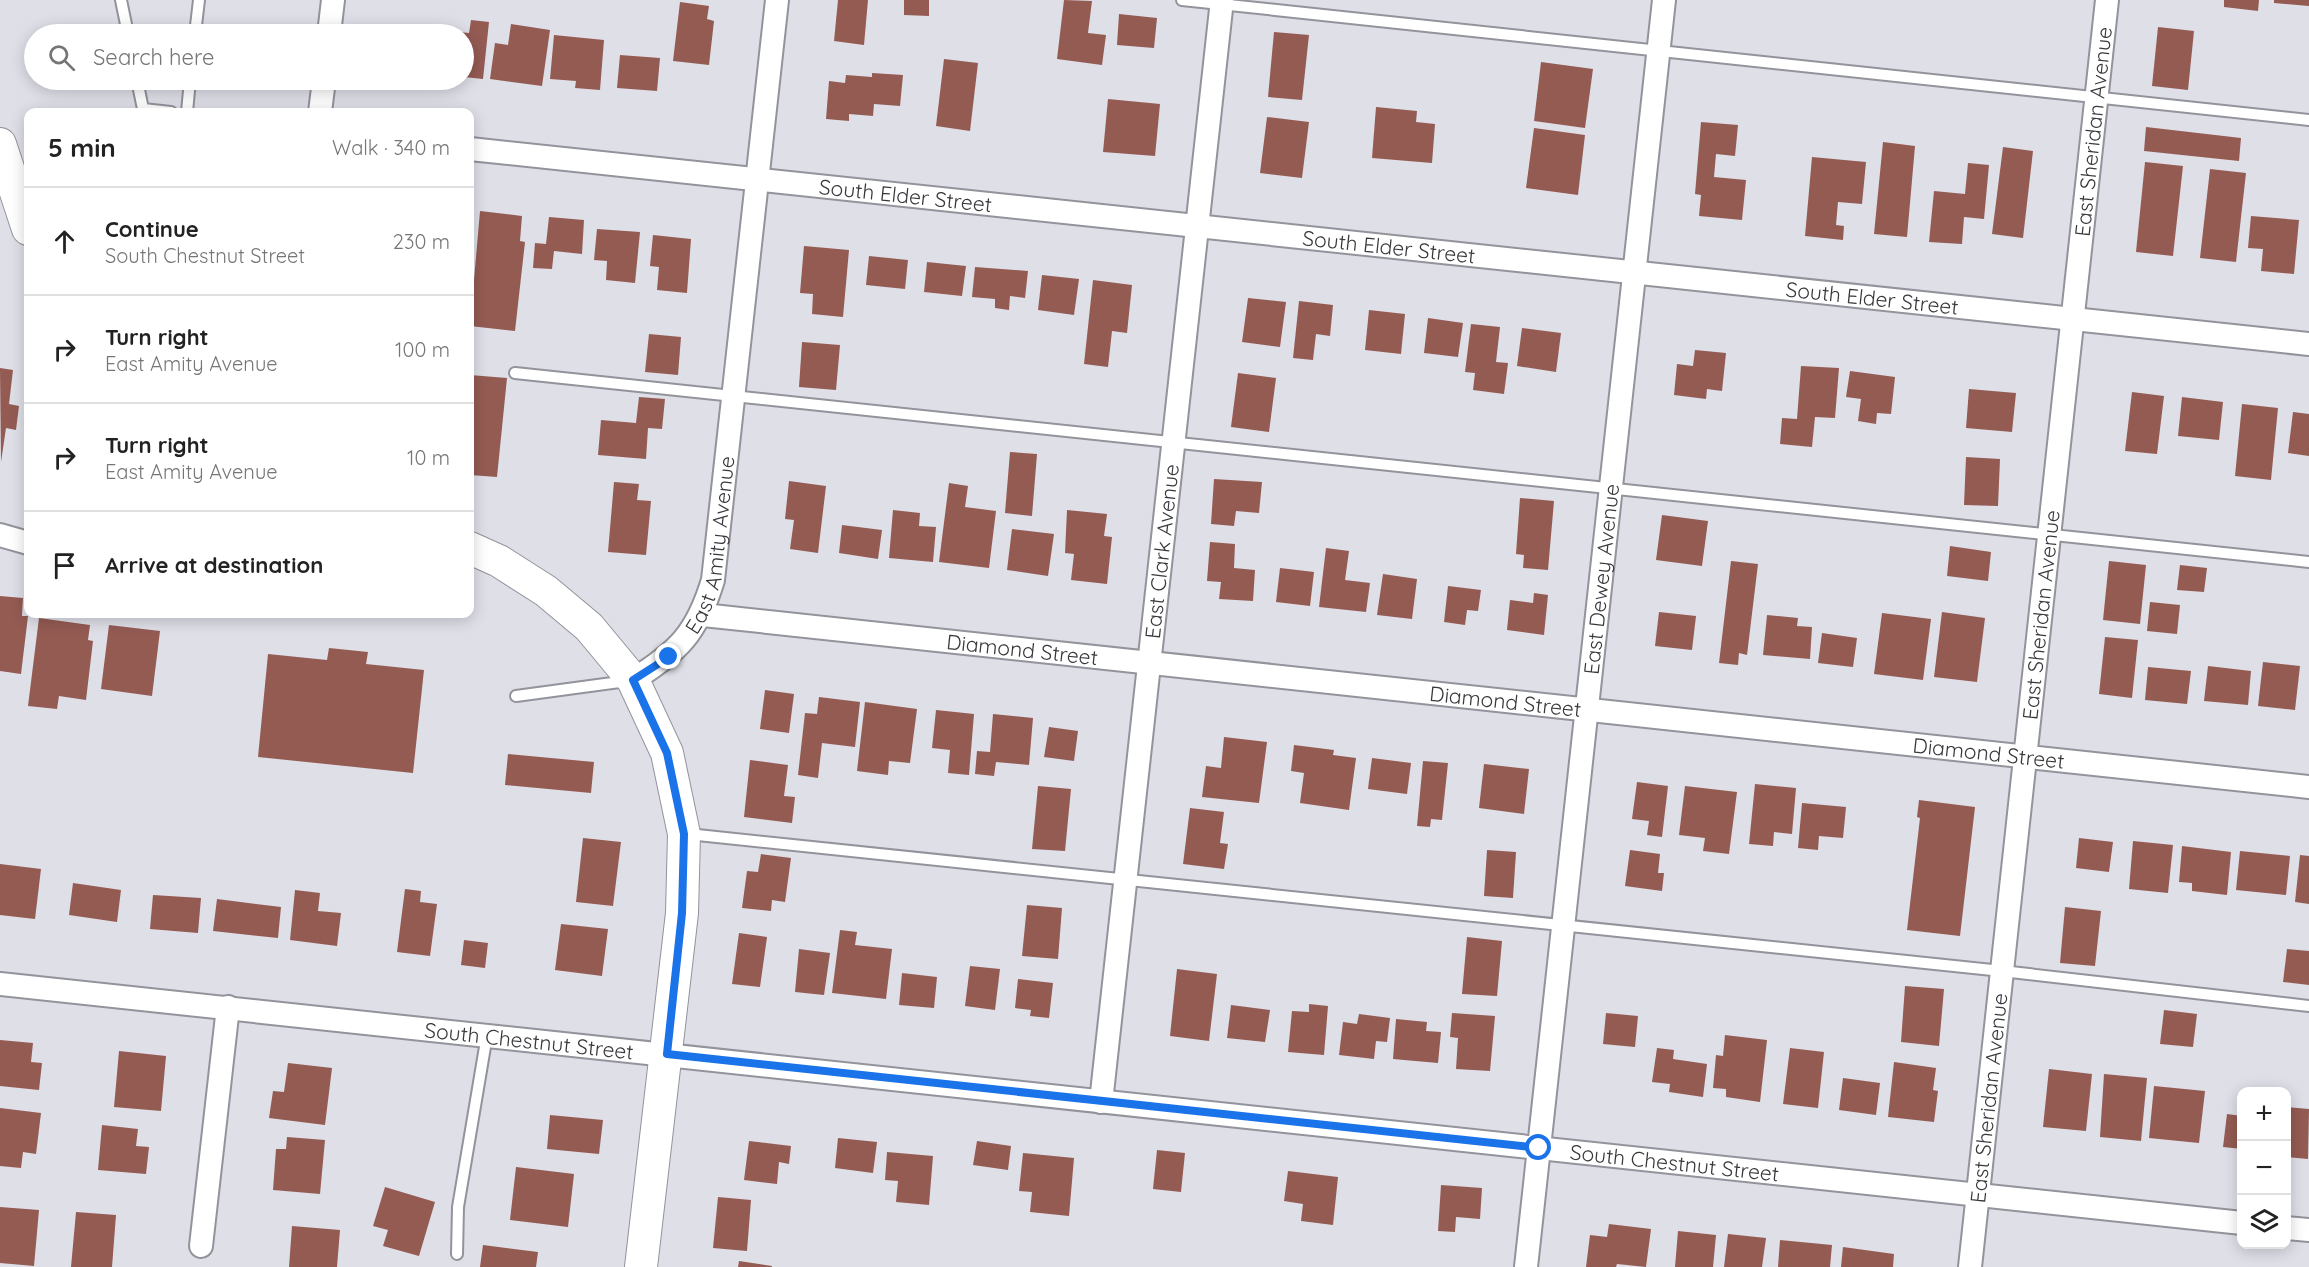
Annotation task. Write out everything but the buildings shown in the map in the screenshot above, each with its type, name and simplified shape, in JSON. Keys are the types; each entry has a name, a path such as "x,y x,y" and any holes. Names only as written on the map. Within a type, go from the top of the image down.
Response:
{"main road":[{"path":"0,144 24,217"},
{"path":"474,550 499,561 546,591 589,627 633,680 667,753 684,834 682,913 641,1267"}],"street":[{"path":"330,24 333,0"},
{"name":"East Amity Avenue","path":"633,680 669,657 703,615 713,580 777,0"},
{"name":"East Dewey Avenue","path":"1526,1267 1664,0"},
{"name":"East Sheridan Avenue","path":"1970,1267 2107,0"},
{"name":"East Clark Avenue","path":"1101,1102 1221,2"},
{"path":"320,108 323,90"},
{"name":"South Elder Street","path":"474,149 2309,344"},
{"path":"0,535 24,542"},
{"name":"Diamond Street","path":"703,615 1150,661 2309,787"},
{"name":"South Chestnut Street","path":"0,984 2237,1223"},
{"path":"201,1246 228,1007"},
{"path":"2291,1228 2309,1230"}],"lane":[{"path":"121,0 126,24"},
{"path":"196,24 199,0"},
{"path":"1182,0 1221,2 2309,120"},
{"path":"139,90 143,108"},
{"path":"187,108 189,90"},
{"path":"515,373 734,394 1611,490 2309,562"},
{"path":"516,696 633,680"},
{"path":"684,834 2002,971 2309,1006"},
{"path":"457,1254 458,1207 487,1035"}],"route":[{"path":"669,657 633,680 667,753 684,834 682,913 667,1054 1539,1148"}]}
